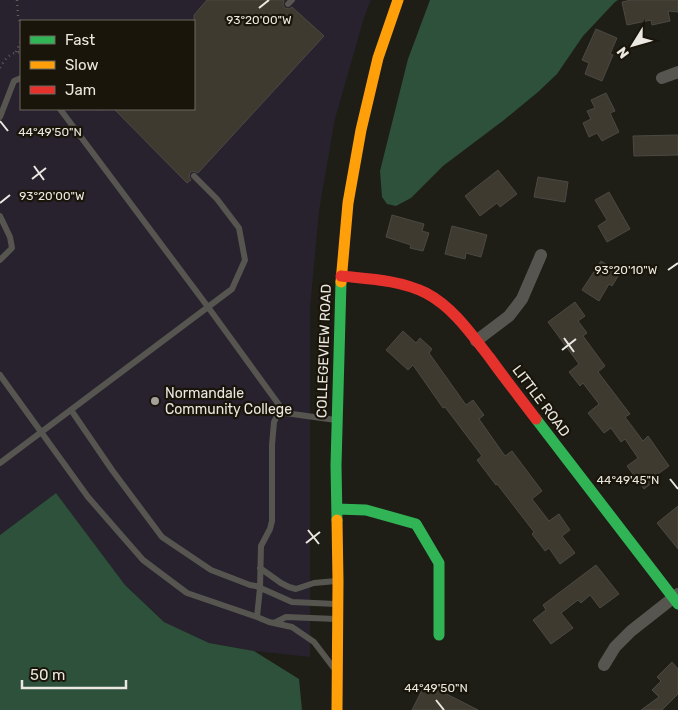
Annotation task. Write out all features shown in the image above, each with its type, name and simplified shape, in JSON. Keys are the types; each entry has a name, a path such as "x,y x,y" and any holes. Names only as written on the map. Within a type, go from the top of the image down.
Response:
{"street":[{"name":"COLLEGEVIEW ROAD","path":"337,710 338,581 336,465 341,276 348,203 361,130 378,58 398,0"},
{"path":"662,78 678,72"},
{"path":"476,341 514,310 522,299 541,255"},
{"name":"LITTLE ROAD","path":"341,276 378,279 403,284 427,294 449,310 467,329 676,599"},
{"path":"337,509 366,510 416,524 439,563 439,635"},
{"path":"604,665 615,647 631,631 676,599"}],"lane":[{"path":"0,117 14,81 20,78"},
{"path":"61,110 208,307 284,413 337,420"},
{"path":"0,463 232,289 244,260 239,228 217,199 194,176"},
{"path":"0,216 10,238 12,248 0,260"},
{"path":"0,375 88,497 142,560 188,593 256,617 292,627 314,642 338,673"},
{"path":"256,617 260,588 261,546 270,530 272,521 272,444 274,422 281,408"},
{"path":"71,410 112,470 162,537 211,570 250,586 256,586 292,602 338,604"},
{"path":"260,568 281,583 296,589 314,584 338,581"},
{"path":"274,622 286,617 338,619"}],"path":[{"path":"17,0 20,23"},
{"path":"16,52 20,43"},
{"path":"0,68 4,60 10,55 20,52"}],"shaded area":[{"name":"Normandale Community College","path":"0,0 371,0 335,119 319,211 310,309 310,657 254,651 209,643 164,622 125,585 56,493 0,535"}],"green space":[{"path":"430,0 618,0 583,36 557,74 538,92 443,166 411,198 396,206 387,204 382,197 380,171 408,59"},
{"path":"56,493 125,585 164,622 209,643 254,651 299,679 302,710 0,710 0,535"}],"building":[{"path":"207,0 284,0 283,5 285,8 289,9 292,7 324,36 198,173 193,171 190,173 189,177 191,180 187,183 115,110 195,110 194,15"},
{"path":"631,0 678,0 678,12 668,11 670,21 652,25 651,20 627,25 622,2"},
{"path":"596,29 617,38 610,54 613,55 602,81 585,74 589,63 582,60"},
{"path":"606,93 615,111 610,113 619,132 602,141 597,133 589,137 583,123 591,119 587,111 595,108 591,100"},
{"path":"678,135 678,155 634,156 633,136"},
{"path":"498,170 517,194 500,207 497,203 480,216 465,196"},
{"path":"538,177 568,182 565,202 534,197"},
{"path":"609,192 630,229 607,242 598,226 607,220 595,200"},
{"path":"392,215 424,224 422,231 429,233 423,251 410,248 411,245 386,237"},
{"path":"452,226 487,235 481,257 466,253 465,259 445,254"},
{"path":"601,261 620,273 612,286 609,284 599,301 582,290"},
{"path":"575,302 585,316 578,321 587,333 583,336 605,366 598,372 630,414 625,417 643,441 648,436 669,466 651,479 653,482 644,489 627,466 638,458 625,439 621,442 611,428 604,433 588,413 599,404 583,383 580,386 569,372 579,364 548,322"},
{"path":"403,331 416,343 420,338 432,349 429,353 466,405 473,400 484,415 479,419 505,456 512,451 542,491 532,499 549,521 559,514 570,530 562,536 575,553 560,564 549,548 545,551 532,534 534,532 477,460 482,456 445,407 443,408 413,365 408,370 386,350"},
{"path":"678,506 678,549 657,523"},
{"path":"596,565 619,594 600,608 590,595 581,603 578,600 561,613 573,628 551,644 533,620 546,610 543,605"},
{"path":"672,662 678,669 678,694 662,710 641,710 659,697 652,690 661,681 657,677"},
{"path":"431,686 478,710 412,710 423,688 429,691"}],"traffic: fast":[{"path":"337,520 336,465 341,282"},
{"path":"536,419 678,604"},
{"path":"337,509 366,510 416,524 439,563 439,635"}],"traffic: slow":[{"path":"341,282 348,203 361,130 378,58 398,0"},
{"path":"337,520 337,710"}],"traffic: jam":[{"path":"341,276 374,279 406,285 436,299 469,331 536,419"}],"place":[{"name":"Normandale Community College","path":"155,401"}]}
